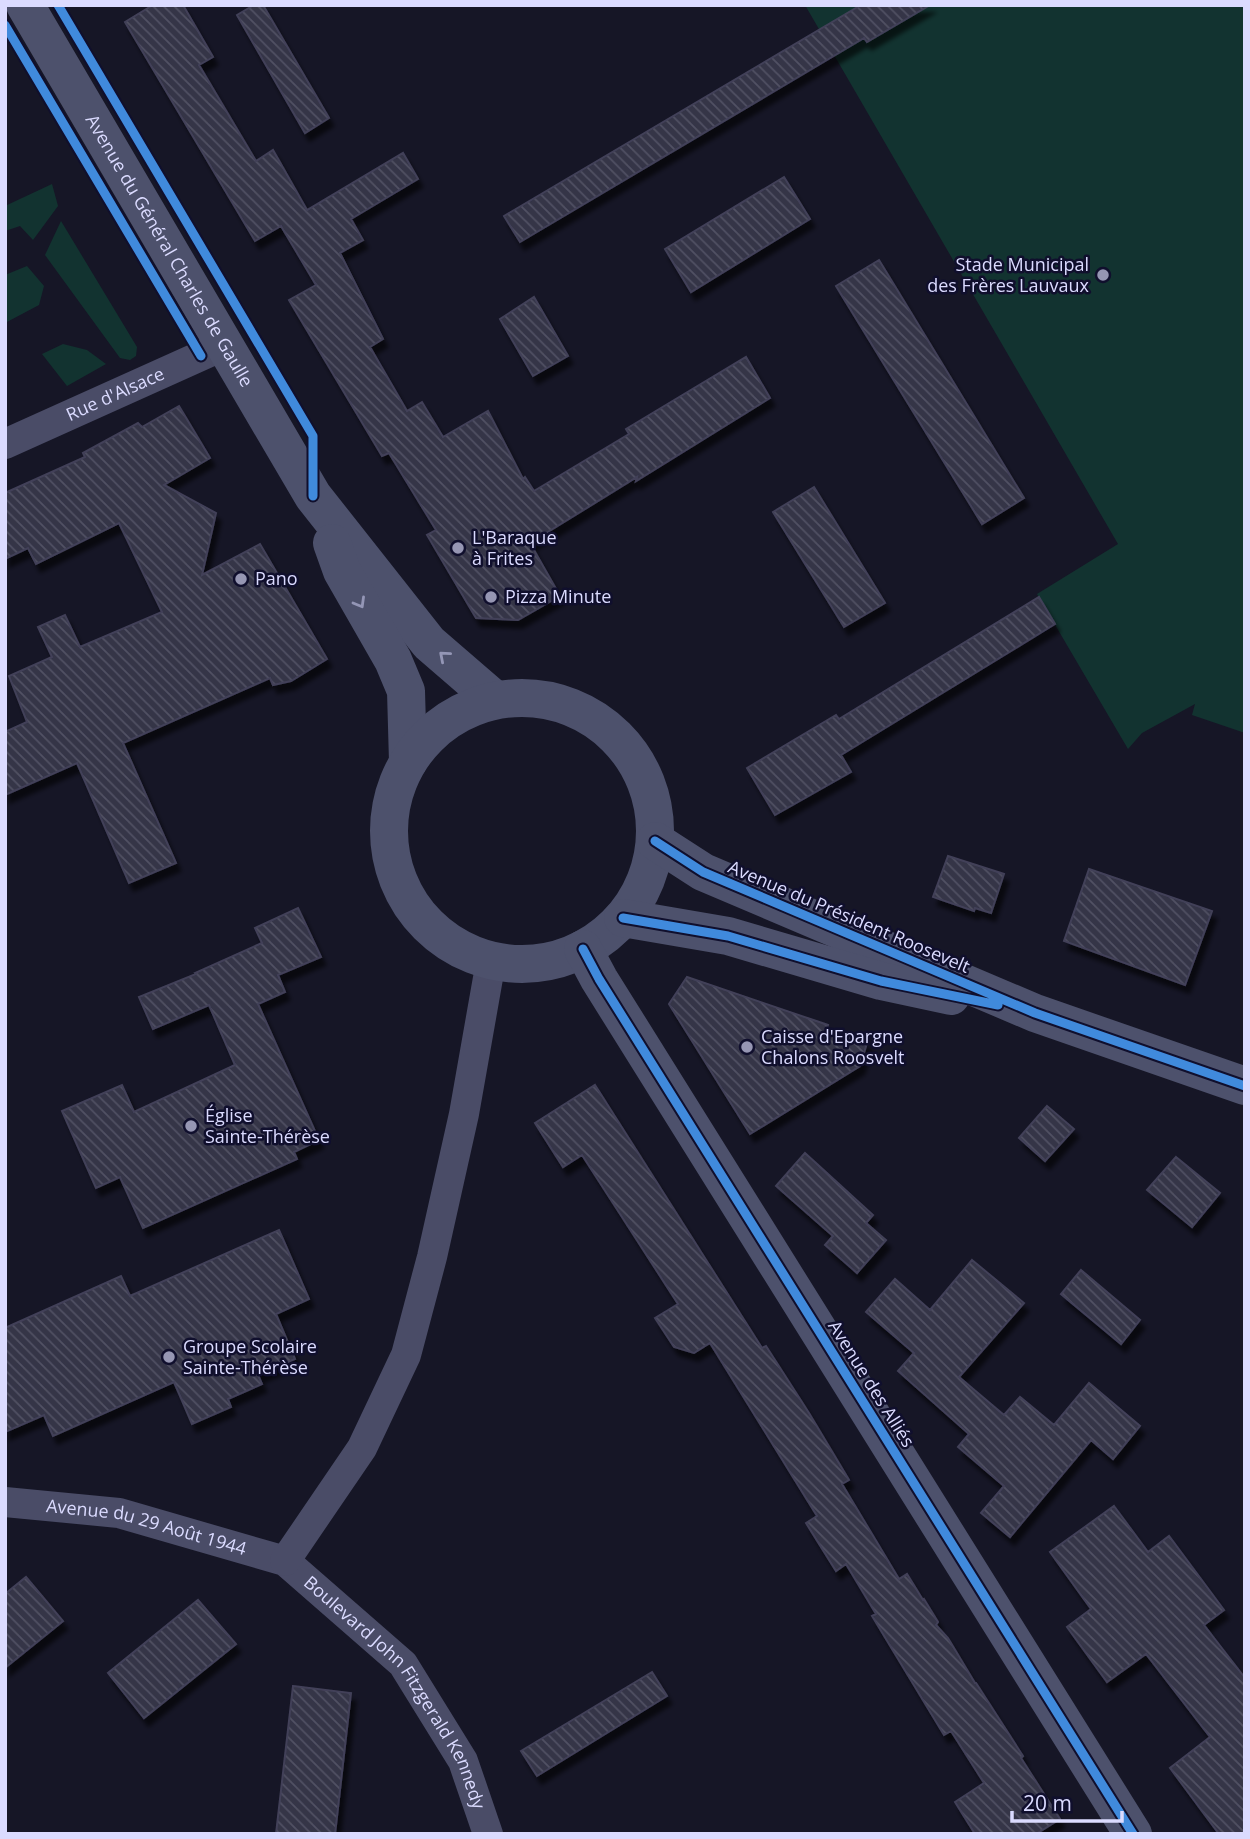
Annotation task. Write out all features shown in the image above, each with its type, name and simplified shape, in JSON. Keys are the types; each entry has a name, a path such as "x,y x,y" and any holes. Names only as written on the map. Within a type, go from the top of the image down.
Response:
{"main road":[{"name":"Avenue du Général Charles de Gaulle","path":"25,5 313,496 429,643 495,700"},
{"name":"Avenue du Général Charles de Gaulle","path":"313,496 342,571 393,660 405,691 408,762"},
{"path":"525,698 554,702 582,712 607,728 625,746 639,767 655,815 655,841 650,869 639,895 623,918 605,936 583,949 546,962 491,961 461,949 434,931 412,907 397,879 390,847 389,817 395,789 408,762 431,734 461,713 495,700 525,698"},
{"name":"Avenue du Président Roosevelt","path":"655,841 703,872 1035,1013 1245,1086"},
{"name":"Avenue du Président Roosevelt","path":"623,918 728,936 881,981 1035,1013"},
{"name":"Avenue des Alliés","path":"583,949 598,979 1133,1834"}],"street":[{"name":"Rue d'Alsace","path":"5,444 225,345"},
{"path":"285,1561 362,1448 406,1355 432,1257 461,1127 491,961"},
{"name":"Avenue du 29 Août 1944","path":"5,1502 119,1513 285,1561"},
{"name":"Boulevard John Fitzgerald Kennedy","path":"285,1561 403,1664 463,1761 488,1834"}],"green space":[{"name":"Stade Municipal des Frères Lauvaux","path":"805,5 1245,5 1245,733 1192,715 1195,704 1142,733 1128,749 1037,594 1118,544"},
{"path":"52,184 58,206 33,240 20,226 5,231 5,206"},
{"path":"61,221 137,347 136,356 130,360 120,358 45,255"},
{"path":"27,266 44,286 39,305 5,323 5,275"},
{"path":"63,344 87,350 106,364 67,386 42,354"}],"building":[{"path":"153,5 183,5 213,57 199,65 256,161 273,150 307,210 403,153 418,179 351,219 363,240 340,253 383,339 370,347 407,411 422,402 443,437 488,411 523,479 525,477 534,491 629,434 626,429 746,357 770,398 530,543 560,596 518,620 476,618 427,535 436,530 389,453 382,456 289,300 316,285 281,226 255,241 125,22"},
{"path":"254,5 263,5 329,118 305,133 237,15"},
{"path":"861,5 930,5 867,42 864,38 520,242 504,216"},
{"path":"784,177 810,219 691,292 665,249"},
{"path":"879,260 1024,498 982,524 836,286"},
{"path":"534,297 568,356 533,376 500,319"},
{"path":"179,406 210,458 164,485 216,513 202,575 260,544 327,659 291,681 273,685 270,678 123,743 176,863 129,883 77,763 5,795 5,732 27,722 9,676 52,657 38,627 65,615 80,647 162,612 119,523 36,564 28,548 5,559 5,493 85,457 83,453 138,423 142,427"},
{"path":"814,487 885,603 844,627 773,512"},
{"path":"1039,597 1055,624 841,755 851,772 775,815 747,768 836,715 839,719"},
{"path":"948,856 1004,874 991,913 975,908 974,911 933,897"},
{"path":"1089,869 1212,911 1185,985 1064,941"},
{"name":"Église Sainte-Thérèse","path":"298,908 321,957 278,975 285,992 258,1004 319,1140 294,1152 297,1159 143,1228 120,1177 96,1188 62,1111 122,1085 134,1112 235,1065 209,1005 153,1029 139,997 262,943 255,928"},
{"path":"687,977 828,1025 827,1029 867,1043 860,1066 750,1134 669,1004"},
{"path":"595,1085 762,1348 766,1346 809,1413 849,1480 842,1484 899,1579 907,1574 938,1622 936,1625 948,1638 1023,1756 1021,1758 1060,1819 1036,1834 975,1834 955,1802 984,1783 951,1731 944,1735 872,1616 876,1614 846,1564 836,1571 806,1523 817,1516 710,1343 694,1353 674,1347 655,1318 678,1304 582,1155 563,1167 535,1123"},
{"path":"1047,1106 1074,1129 1045,1161 1019,1138"},
{"path":"805,1153 873,1215 866,1223 886,1240 857,1273 825,1245 833,1236 776,1186"},
{"path":"1176,1157 1220,1193 1192,1227 1147,1190"},
{"path":"279,1230 309,1299 276,1314 295,1359 258,1375 262,1384 228,1399 231,1407 192,1424 174,1382 53,1436 44,1415 5,1432 5,1328 121,1276 130,1296"},
{"path":"972,1260 1024,1303 959,1377 1004,1415 1020,1397 1054,1425 1089,1383 1140,1426 1113,1459 1091,1440 1010,1537 981,1513 1004,1486 958,1447 969,1434 898,1371 914,1353 866,1312 895,1279 930,1310"},
{"path":"1081,1270 1140,1320 1121,1344 1061,1294"},
{"path":"1114,1506 1148,1552 1169,1536 1224,1610 1204,1625 1245,1678 1245,1834 1219,1834 1170,1768 1210,1737 1146,1654 1107,1682 1067,1627 1091,1609 1050,1552"},
{"path":"26,1577 63,1621 5,1668 5,1594"},
{"path":"198,1600 236,1644 144,1718 108,1673"},
{"path":"652,1672 667,1696 537,1776 521,1751"},
{"path":"293,1686 351,1693 335,1834 276,1834"}],"cycle path":[{"path":"58,5 313,436 313,496"},
{"path":"5,25 201,356"},
{"path":"655,841 703,872 1035,1013 1245,1086"},
{"path":"623,918 728,936 881,981 998,1005"},
{"path":"583,949 599,979 1133,1834"}],"place":[{"name":"Stade Municipal des Frères Lauvaux","path":"1103,275"},
{"name":"L'Baraque à Frites","path":"458,548"},
{"name":"Pano","path":"241,579"},
{"name":"Pizza Minute","path":"491,597"},
{"name":"Caisse d'Epargne Chalons Roosvelt","path":"747,1047"},
{"name":"Église Sainte-Thérèse","path":"191,1126"},
{"name":"Groupe Scolaire Sainte-Thérèse","path":"169,1357"}]}
